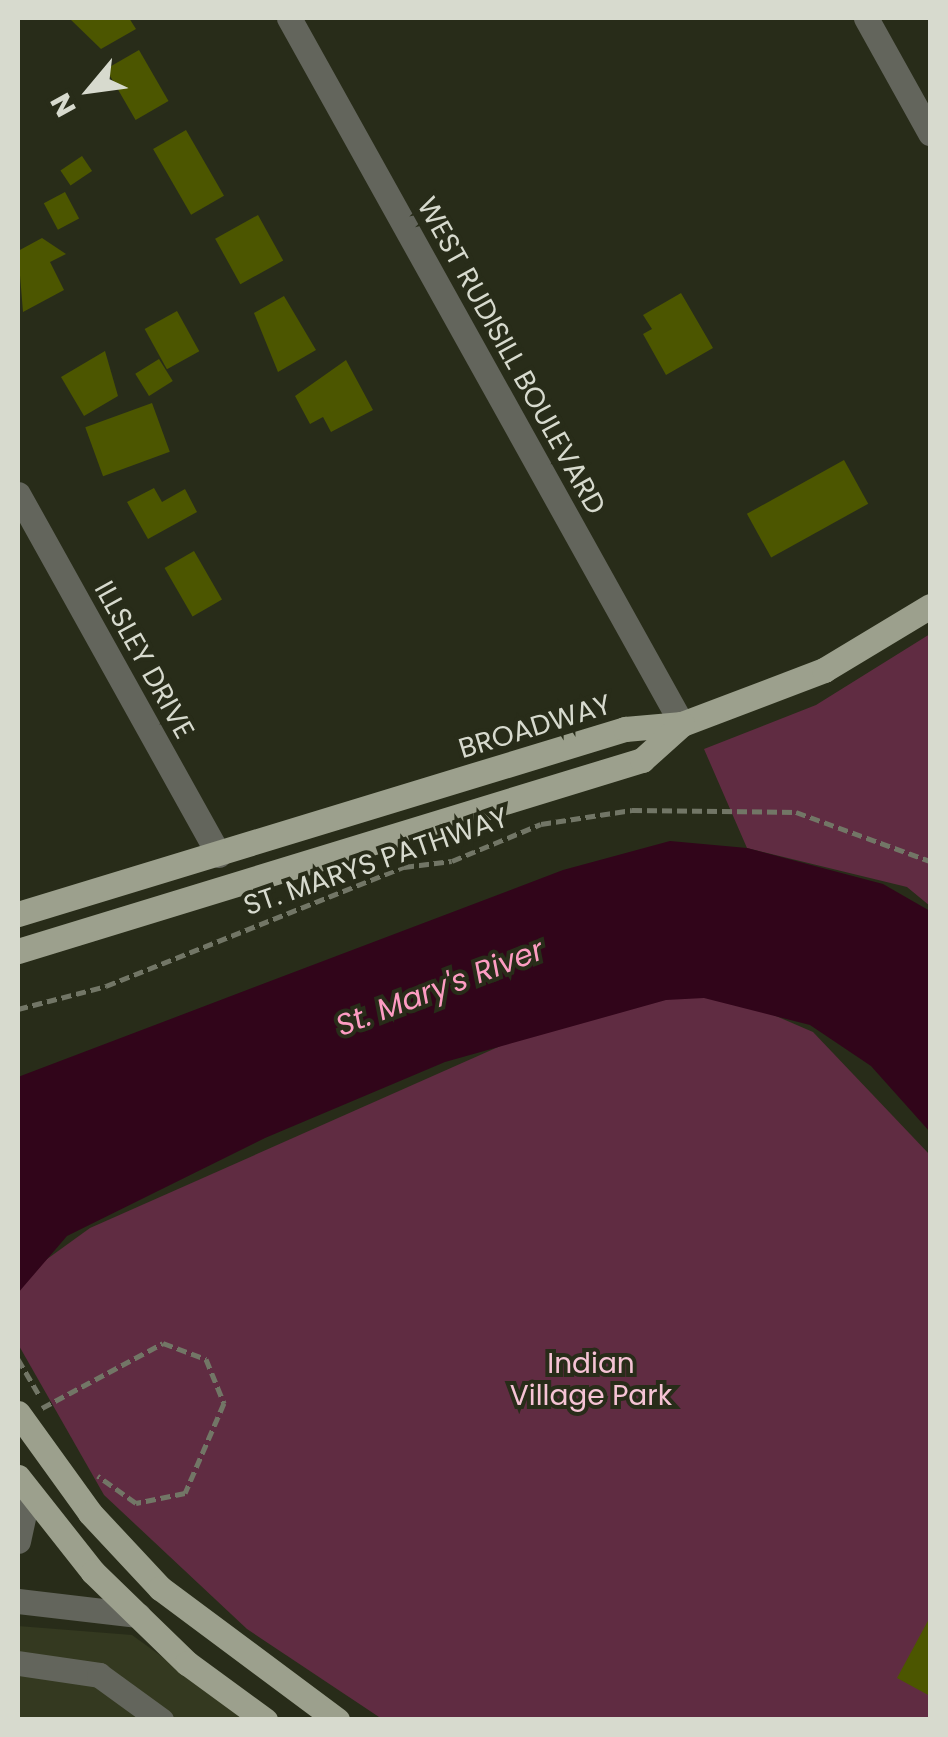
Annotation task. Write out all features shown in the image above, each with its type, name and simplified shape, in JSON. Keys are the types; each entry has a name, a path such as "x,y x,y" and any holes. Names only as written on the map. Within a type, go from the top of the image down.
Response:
{"main road":[{"path":"18,951 626,765 682,724 824,670 930,607"},
{"name":"BROADWAY","path":"18,914 624,730 682,724"},
{"path":"24,1414 50,1463 160,1588 338,1720"},
{"path":"23,1486 138,1614 265,1720"}],"street":[{"name":"WEST RUDISILL BOULEVARD","path":"288,18 682,724"},
{"path":"866,18 930,134"},
{"name":"ILLSLEY DRIVE","path":"18,494 218,856"},
{"path":"18,1540 23,1486"},
{"path":"18,1601 138,1614"},
{"path":"18,1663 99,1676 160,1720"}],"path":[{"name":"ST. MARYS PATHWAY","path":"18,1008 106,986 404,867 452,860 541,824 632,810 796,812 930,862"},
{"path":"24,1414 163,1343 206,1359 224,1404 184,1494 136,1503 92,1470"}],"shaded area":[{"path":"18,1626 132,1635 248,1719 18,1719"}],"green space":[{"path":"930,634 930,906 907,887 747,848 704,749 816,705"},
{"name":"Indian Village Park","path":"697,982 813,1032 930,1155 930,1719 382,1719 247,1629 104,1495 18,1344 18,1280 90,1228 636,986"}],"water":[{"name":"St. Mary's River","path":"670,841 747,848 883,884 930,911 930,1132 871,1066 810,1025 704,998 666,1000 445,1062 265,1138 67,1236 18,1293 18,1077 563,870"}],"building":[{"path":"69,18 129,18 136,29 101,49"},
{"path":"139,50 169,101 136,120 106,69"},
{"path":"186,130 224,196 191,215 153,149"},
{"path":"82,156 92,171 71,185 60,171"},
{"path":"65,192 79,218 58,230 44,203"},
{"path":"258,215 283,260 240,284 215,239"},
{"path":"42,238 66,254 50,262 64,290 23,312 18,251"},
{"path":"681,293 713,348 666,375 643,334 652,329 643,315"},
{"path":"284,296 316,350 278,372 254,313"},
{"path":"177,311 199,351 167,369 145,329"},
{"path":"105,351 118,396 84,416 61,377"},
{"path":"159,359 173,381 149,396 135,374"},
{"path":"346,360 373,410 331,432 323,417 310,424 295,396"},
{"path":"152,403 170,452 103,476 85,427"},
{"path":"844,460 868,504 771,558 747,514"},
{"path":"154,488 162,502 185,489 197,512 148,539 127,502"},
{"path":"194,551 222,599 193,616 165,568"},
{"path":"930,1617 930,1696 897,1678"}]}
